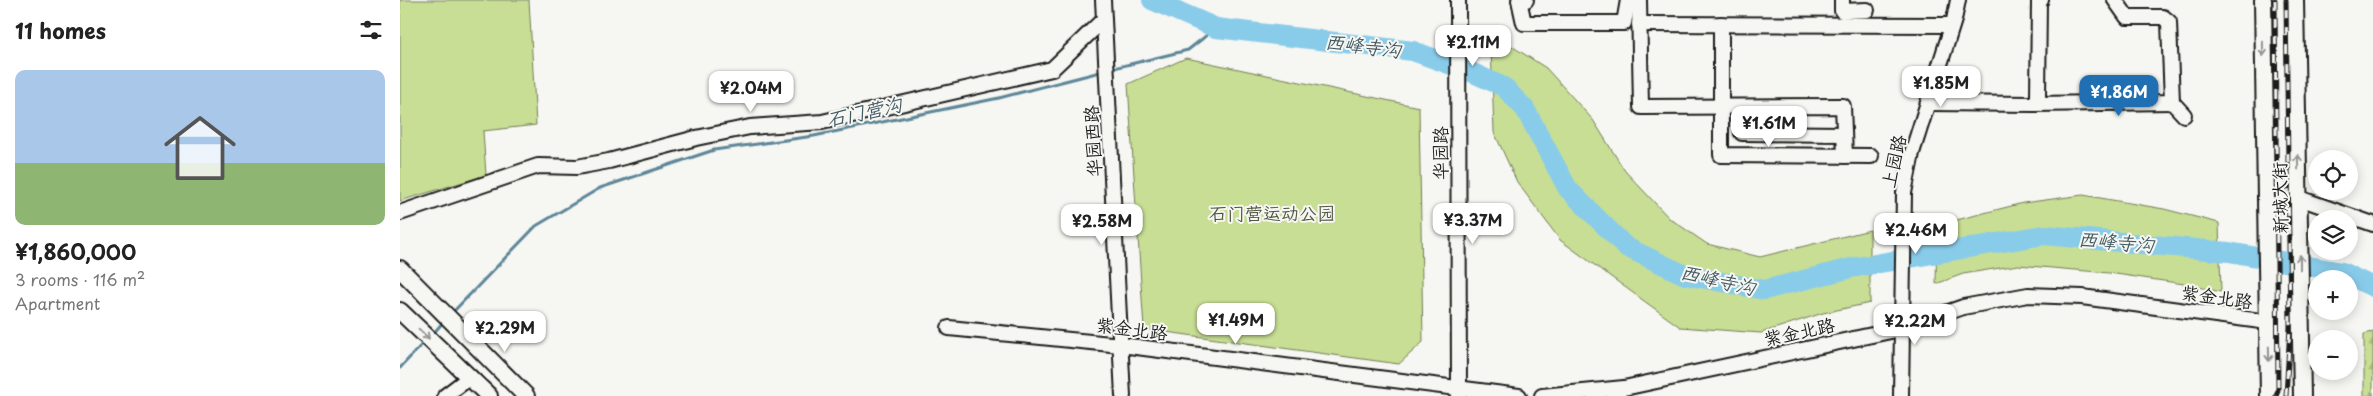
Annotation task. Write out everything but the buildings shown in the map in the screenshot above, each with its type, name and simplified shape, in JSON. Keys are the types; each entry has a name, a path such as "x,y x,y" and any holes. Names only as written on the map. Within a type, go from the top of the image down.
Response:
{"main road":[{"name":"新城大街","path":"2262,0 2269,396"},
{"name":"新城大街","path":"2296,0 2302,396"},
{"path":"400,269 526,396"},
{"path":"403,314 489,396"}],"street":[{"name":"华园西路","path":"1103,0 1124,396"},
{"name":"华园路","path":"1458,0 1459,392"},
{"path":"1526,0 1518,0 1524,23 1624,23 1628,0"},
{"path":"1639,0 1641,108 1844,106 1845,156"},
{"path":"1842,0 1842,11 1867,5 1867,25"},
{"name":"上园路","path":"1901,396 1900,329 1903,214 1907,174 1952,26 1958,0"},
{"path":"2034,104 2038,98 2038,1 2041,0"},
{"path":"2115,0 2127,17 2163,17 2170,22 2172,102 2184,115"},
{"path":"400,213 538,166 577,167 750,127 822,122 1052,69 1104,19"},
{"path":"1639,24 1952,26"},
{"path":"1721,24 1721,155 1871,156"},
{"path":"1928,103 2172,102"},
{"path":"1742,107 1742,133 1844,134"},
{"path":"2299,198 2373,224"},
{"name":"紫金北路","path":"1542,396 1618,389 1900,329 1963,307 2028,295 2082,297 2268,322"},
{"name":"紫金北路","path":"949,328 1121,345 1459,392 1519,396"},
{"path":"444,396 470,376"}],"green space":[{"path":"400,0 529,0 536,125 483,131 486,175 400,201"},
{"path":"1499,38 1546,68 1593,120 1625,171 1669,218 1707,244 1760,257 1870,230 1870,303 1823,313 1761,333 1680,327 1560,240 1517,182 1494,132 1491,46"},
{"name":"石门营运动公园","path":"1186,58 1419,107 1423,342 1399,364 1144,329 1128,84"},
{"path":"2083,195 2164,209 2219,223 2221,292 2184,284 2109,273 2018,265 1963,274 1936,284 1937,225 2023,203"},
{"path":"2373,332 2373,396 2364,396 2364,334"}],"waterway":[{"name":"西峰寺沟","path":"1152,0 1216,28 1413,51 1471,72 1504,87 1525,109 1568,189 1626,247 1685,275 1764,290 1851,268 2044,235 2229,252 2342,272 2373,287"},
{"name":"石门营沟","path":"1110,69 1188,50 1216,28"},
{"name":"石门营沟","path":"452,313 536,226 600,188 714,150 814,136 999,98 1104,71"},
{"name":"石门营沟","path":"432,335 444,321"},
{"name":"石门营沟","path":"400,368 425,341"}],"railway":[{"path":"2275,0 2278,390 2276,396"},
{"path":"2286,0 2290,327 2286,396"}]}
